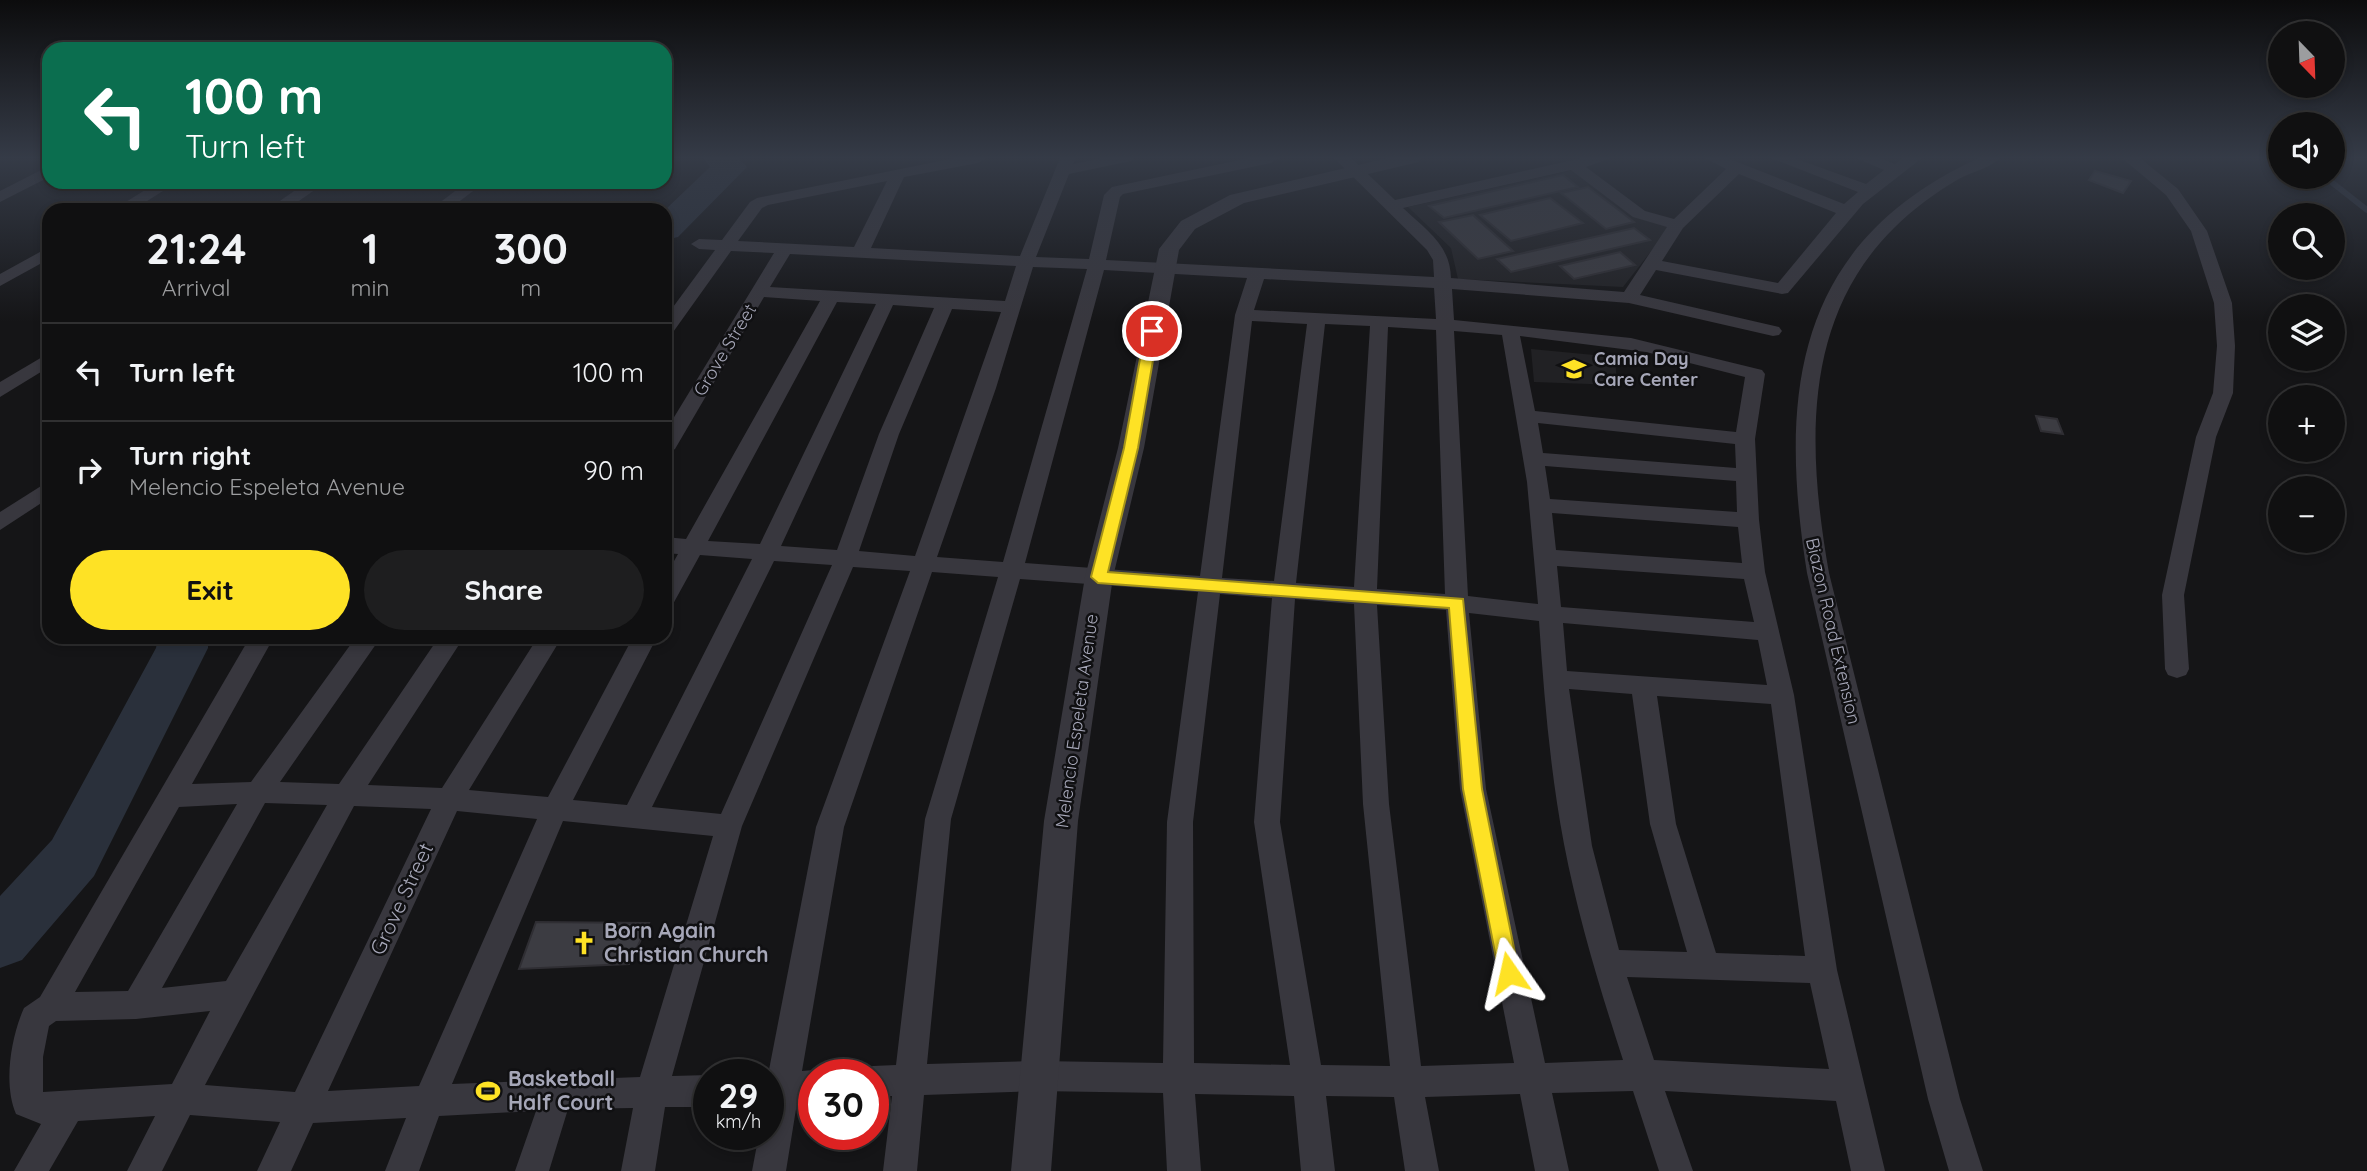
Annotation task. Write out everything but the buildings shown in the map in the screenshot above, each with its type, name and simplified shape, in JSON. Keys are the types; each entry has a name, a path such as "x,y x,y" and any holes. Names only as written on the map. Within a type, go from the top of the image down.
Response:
{"street":[{"path":"672,321 726,245 753,213"},
{"path":"860,253 879,213"},
{"path":"769,1171 789,1088 830,827 921,563 986,388 1027,259 1046,213"},
{"path":"900,1171 938,819 1012,569 1097,264 1108,213"},
{"name":"Melencio Espeleta Avenue","path":"1031,1171 1061,821 1098,577 1131,448 1163,268 1169,249 1179,234 1208,213"},
{"path":"1399,213 1439,252 1446,326 1457,603 1472,789 1530,1078 1552,1171"},
{"path":"1637,213 1677,225"},
{"path":"1629,298 1677,225 1690,213"},
{"path":"1652,264 1782,289 1842,213"},
{"name":"Biazon Road Extension","path":"1900,213 1852,266 1826,319 1805,407 1810,529 1818,573 1944,1099 1966,1171"},
{"path":"2177,669 2173,595 2206,437 2223,393 2226,346 2222,303 2199,231 2186,213"},
{"path":"699,244 784,250 1027,259 1522,287 1629,298 1773,331"},
{"name":"Grove Street","path":"672,438 784,250"},
{"path":"0,281 42,256"},
{"path":"1184,1171 1178,1077 1180,822 1244,315 1257,273"},
{"path":"761,292 1012,307"},
{"path":"672,585 831,296"},
{"path":"634,817 766,554 887,300"},
{"path":"638,1171 651,1094 729,826 845,560 889,434 945,303"},
{"path":"1244,315 1446,326 1634,344 1755,374 1745,439 1748,520 1754,572 1765,632 1782,695 1822,970 1868,1171"},
{"path":"1317,319 1284,590 1266,822 1308,1079 1318,1171"},
{"path":"1379,323 1365,596 1376,804 1407,1082 1422,1171"},
{"path":"1510,331 1528,416 1540,505 1555,679 1578,845 1608,963 1676,1171"},
{"path":"0,391 42,364"},
{"path":"1528,416 1745,439"},
{"path":"1533,459 1745,475"},
{"path":"0,523 42,493"},
{"path":"1540,505 1748,520"},
{"path":"672,546 1457,603 1550,614 1765,632"},
{"path":"1543,557 1754,572"},
{"path":"258,644 51,1007 35,1017 27,1057 27,1103 35,1108 182,1100 302,1108 557,1094 693,1092"},
{"path":"136,1005 258,792 364,644"},
{"path":"144,1171 234,994 346,796 447,644"},
{"name":"Grove Street","path":"274,1171 449,799 546,644"},
{"path":"402,1171 429,1100 554,811 641,644"},
{"path":"1555,679 1782,695"},
{"path":"1643,685 1663,824 1705,965"},
{"path":"171,796 258,792 449,799 729,826"},
{"path":"1608,963 1822,970"},
{"path":"51,1007 136,1005 234,994"},
{"path":"889,1080 1038,1076 1407,1082 1644,1075 1849,1086"},
{"path":"532,1171 557,1094"},
{"path":"31,1171 69,1107"}],"shaded area":[{"path":"1414,213 1646,213 1670,227 1623,287 1458,279 1451,248"},
{"name":"Camia Day Care Center","path":"1531,349 1615,357 1617,385 1534,382"}],"waterway":[{"path":"672,222 682,213"},
{"path":"0,940 73,858 182,644"}],"place":[{"name":"Camia Day Care Center","path":"1574,369"},
{"name":"Born Again Christian Church","path":"584,943"},
{"name":"Basketball Half Court","path":"488,1091"}],"route":[{"path":"1152,331 1131,448 1098,577 1457,603 1472,789 1509,973"}]}
